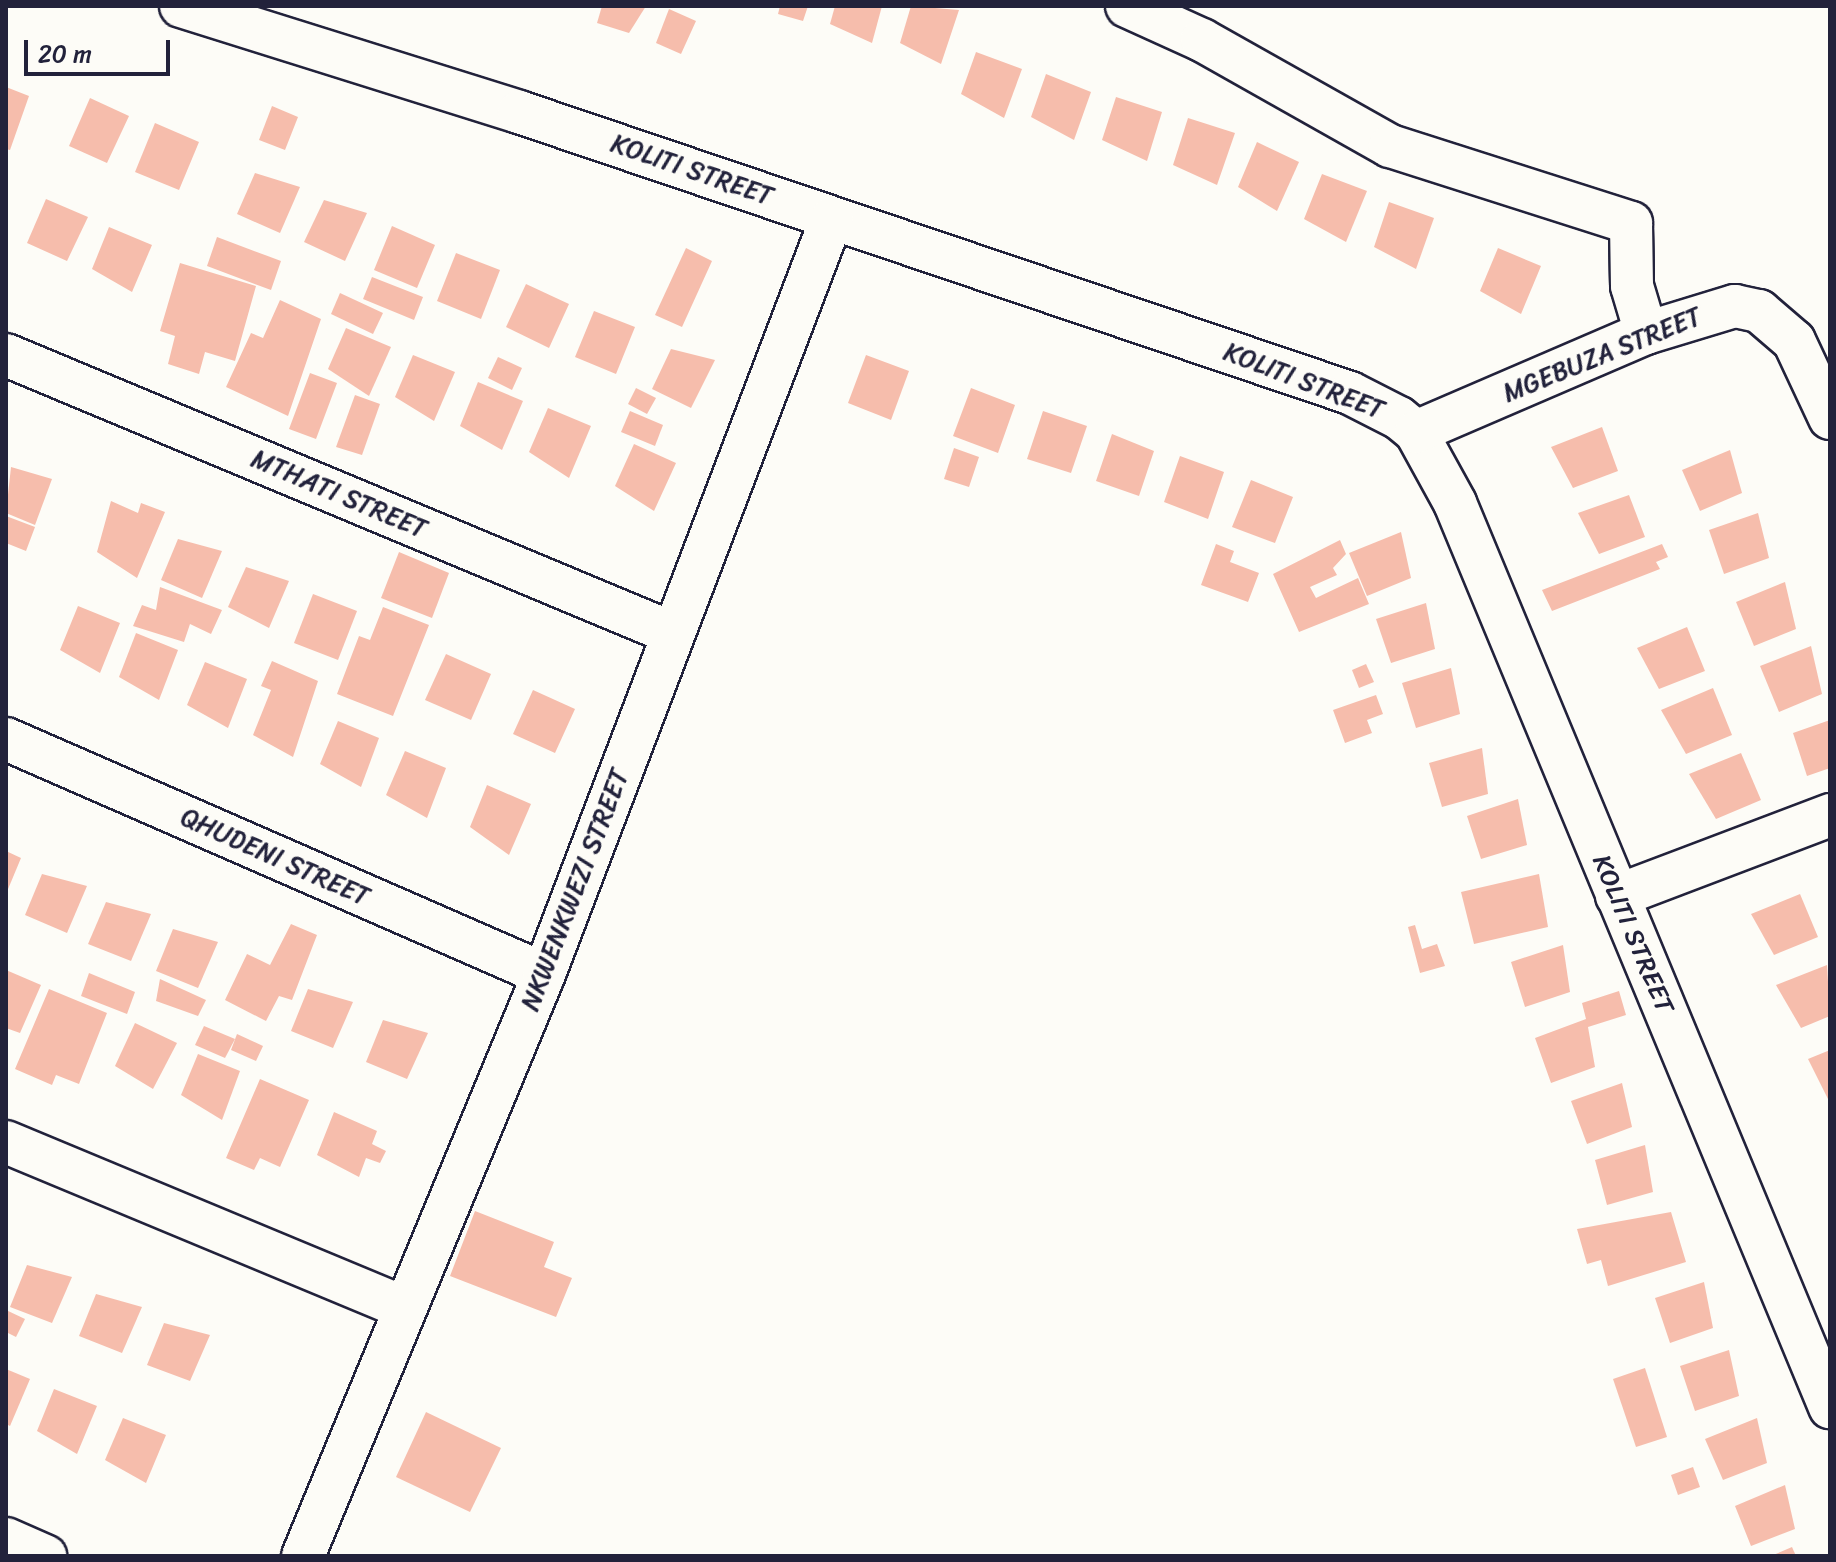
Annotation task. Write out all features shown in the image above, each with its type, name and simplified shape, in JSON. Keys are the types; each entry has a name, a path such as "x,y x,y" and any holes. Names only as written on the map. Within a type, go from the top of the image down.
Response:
{"street":[{"name":"KOLITI STREET","path":"181,6 832,218 1350,393 1416,432 1455,503 1830,1407"},
{"path":"1127,6 1202,40 1390,146 1631,223 1632,286 1646,333"},
{"name":"NKWENKWEZI STREET","path":"303,1556 400,1306 544,974 832,218"},
{"name":"MGEBUZA STREET","path":"1416,432 1646,333 1735,306 1759,311 1794,341 1830,418"},
{"name":"MTHATI STREET","path":"6,355 672,633"},
{"name":"QHUDENI STREET","path":"6,739 544,974"},
{"path":"1617,896 1830,815"},
{"path":"6,1142 400,1306"},
{"path":"6,1539 45,1556"}],"building":[{"path":"602,6 646,6 629,33 597,23"},
{"path":"780,6 808,6 803,21 778,14"},
{"path":"835,6 882,6 872,43 830,24"},
{"path":"911,6 959,10 941,64 900,43"},
{"path":"669,9 696,21 681,54 656,43"},
{"path":"976,52 1022,69 1004,118 961,94"},
{"path":"1046,74 1091,92 1074,140 1031,117"},
{"path":"6,87 29,96 10,150 6,149"},
{"path":"1116,97 1162,112 1147,161 1102,140"},
{"path":"90,98 129,116 107,163 69,146"},
{"path":"272,106 298,117 285,150 259,140"},
{"path":"1188,118 1235,133 1217,185 1173,165"},
{"path":"155,123 199,142 179,190 135,172"},
{"path":"1257,142 1299,162 1277,211 1238,187"},
{"path":"255,173 300,187 280,233 237,214"},
{"path":"1322,174 1367,191 1346,242 1304,219"},
{"path":"46,199 88,217 67,261 27,243"},
{"path":"324,200 367,213 345,261 304,242"},
{"path":"1389,202 1434,218 1416,269 1374,247"},
{"path":"392,226 435,245 417,288 374,270"},
{"path":"109,227 152,245 132,292 92,269"},
{"path":"217,237 281,261 271,290 207,266"},
{"path":"686,248 712,261 682,327 655,315"},
{"path":"1498,248 1541,266 1521,314 1480,291"},
{"path":"456,253 500,270 481,319 437,301"},
{"path":"180,263 256,286 235,361 205,352 199,374 168,364 175,336 160,331"},
{"path":"372,277 423,297 414,320 363,299"},
{"path":"526,284 569,304 549,348 506,327"},
{"path":"340,293 383,313 373,334 331,314"},
{"path":"280,300 321,319 288,416 226,387 251,333 263,338"},
{"path":"594,311 635,327 616,374 575,357"},
{"path":"346,328 391,347 369,396 328,369"},
{"path":"671,349 715,360 691,408 652,389"},
{"path":"413,355 455,372 434,421 395,397"},
{"path":"866,355 909,371 891,420 848,403"},
{"path":"498,357 522,368 512,390 488,378"},
{"path":"310,373 337,383 316,439 289,429"},
{"path":"478,382 523,401 502,450 460,426"},
{"path":"636,388 656,398 647,414 628,404"},
{"path":"971,388 1015,405 998,453 953,436"},
{"path":"355,395 380,404 362,455 336,447"},
{"path":"548,408 591,426 569,478 529,452"},
{"path":"630,411 663,425 655,446 621,432"},
{"path":"1043,411 1087,426 1071,473 1027,459"},
{"path":"1602,427 1618,471 1573,488 1551,447"},
{"path":"1112,434 1154,451 1139,496 1096,481"},
{"path":"634,444 676,463 654,511 615,486"},
{"path":"954,448 979,457 969,487 944,479"},
{"path":"1730,450 1742,493 1700,511 1682,470"},
{"path":"1180,456 1224,472 1208,519 1164,502"},
{"path":"11,467 52,479 35,525 6,513"},
{"path":"1251,480 1293,497 1275,543 1232,527"},
{"path":"1629,495 1645,537 1599,554 1578,513"},
{"path":"111,501 138,513 141,503 165,512 137,578 97,552"},
{"path":"1758,513 1769,558 1724,574 1709,530"},
{"path":"6,516 35,527 26,551 6,543"},
{"path":"1401,532 1411,578 1367,596 1349,553"},
{"path":"178,539 222,551 202,598 161,580"},
{"path":"1340,540 1346,554 1333,568 1337,575 1310,587 1316,598 1358,578 1369,604 1299,632 1273,574"},
{"path":"1216,544 1234,551 1230,562 1259,573 1248,602 1201,585"},
{"path":"1662,544 1668,557 1656,562 1660,569 1552,611 1542,590"},
{"path":"399,552 449,573 432,618 381,598"},
{"path":"246,567 289,581 269,628 228,607"},
{"path":"1785,582 1796,629 1754,646 1736,602"},
{"path":"160,587 222,610 211,634 190,624 184,642 133,626 142,605 156,610"},
{"path":"313,594 357,611 338,660 294,643"},
{"path":"1426,603 1435,649 1391,663 1376,619"},
{"path":"78,606 120,623 100,673 60,650"},
{"path":"383,607 429,625 393,716 337,694 359,636 370,640"},
{"path":"1687,627 1705,671 1659,689 1637,648"},
{"path":"136,633 178,650 159,700 119,677"},
{"path":"1811,646 1822,694 1779,712 1760,666"},
{"path":"446,654 491,674 471,720 425,700"},
{"path":"272,661 318,681 293,757 253,735 271,690 261,686"},
{"path":"205,662 247,679 228,728 187,705"},
{"path":"1366,664 1374,682 1359,688 1352,670"},
{"path":"1451,668 1460,714 1416,728 1402,683"},
{"path":"1713,688 1732,735 1686,754 1661,710"},
{"path":"533,690 575,709 555,753 513,734"},
{"path":"1376,695 1383,714 1367,720 1372,733 1345,743 1333,710"},
{"path":"1830,720 1830,768 1807,776 1793,733"},
{"path":"338,721 379,738 361,787 320,764"},
{"path":"1482,748 1488,794 1442,807 1429,763"},
{"path":"405,751 446,768 427,818 386,795"},
{"path":"1741,753 1761,800 1716,819 1689,774"},
{"path":"487,785 531,804 509,855 470,827"},
{"path":"1518,799 1527,845 1481,859 1467,816"},
{"path":"6,851 21,858 6,894"},
{"path":"42,874 87,886 67,933 25,915"},
{"path":"1539,874 1548,927 1474,944 1461,892"},
{"path":"1800,894 1818,937 1774,955 1751,914"},
{"path":"106,902 151,914 131,961 88,944"},
{"path":"291,924 317,935 292,1000 279,996 266,1021 225,1000 247,954 270,965"},
{"path":"1415,925 1422,949 1437,944 1445,966 1420,973 1408,927"},
{"path":"173,929 218,942 198,988 156,971"},
{"path":"1563,945 1570,992 1525,1007 1511,962"},
{"path":"1827,965 1830,1016 1801,1028 1776,985"},
{"path":"6,970 41,985 20,1033 6,1028"},
{"path":"89,973 135,992 127,1014 81,996"},
{"path":"160,979 206,1000 198,1016 156,1001"},
{"path":"49,989 107,1013 79,1084 56,1075 52,1085 15,1069"},
{"path":"308,989 353,1002 333,1048 291,1031"},
{"path":"1619,991 1626,1015 1588,1027 1595,1067 1551,1083 1535,1038 1586,1019 1582,1003"},
{"path":"383,1020 428,1033 407,1079 366,1062"},
{"path":"135,1023 177,1043 153,1089 115,1066"},
{"path":"204,1026 235,1039 225,1058 195,1045"},
{"path":"237,1034 263,1046 256,1061 231,1050"},
{"path":"1830,1050 1830,1103 1808,1059"},
{"path":"198,1054 240,1071 222,1120 181,1095"},
{"path":"260,1079 309,1100 280,1167 260,1158 254,1170 226,1158"},
{"path":"1622,1083 1632,1127 1587,1144 1571,1101"},
{"path":"334,1112 377,1131 372,1144 386,1151 380,1163 366,1158 359,1177 317,1155"},
{"path":"1645,1145 1653,1192 1607,1205 1595,1160"},
{"path":"475,1211 554,1242 544,1267 572,1278 556,1317 450,1276"},
{"path":"1671,1212 1686,1262 1608,1286 1601,1260 1587,1264 1577,1229"},
{"path":"27,1265 72,1277 52,1323 10,1307"},
{"path":"1704,1282 1713,1328 1670,1343 1655,1298"},
{"path":"96,1294 142,1307 122,1353 79,1336"},
{"path":"6,1310 25,1319 16,1337 6,1332"},
{"path":"164,1323 210,1335 190,1381 147,1365"},
{"path":"1729,1350 1739,1396 1695,1411 1680,1366"},
{"path":"1645,1368 1667,1437 1636,1447 1613,1379"},
{"path":"6,1369 30,1379 10,1426 6,1424"},
{"path":"54,1389 97,1406 77,1454 37,1431"},
{"path":"426,1412 501,1448 470,1512 396,1477"},
{"path":"123,1418 166,1435 146,1483 105,1460"},
{"path":"1757,1418 1767,1463 1723,1480 1705,1439"},
{"path":"1693,1467 1700,1487 1678,1495 1671,1475"},
{"path":"1785,1485 1795,1529 1751,1546 1735,1506"},
{"path":"1792,1547 1796,1556 1771,1556"}]}
